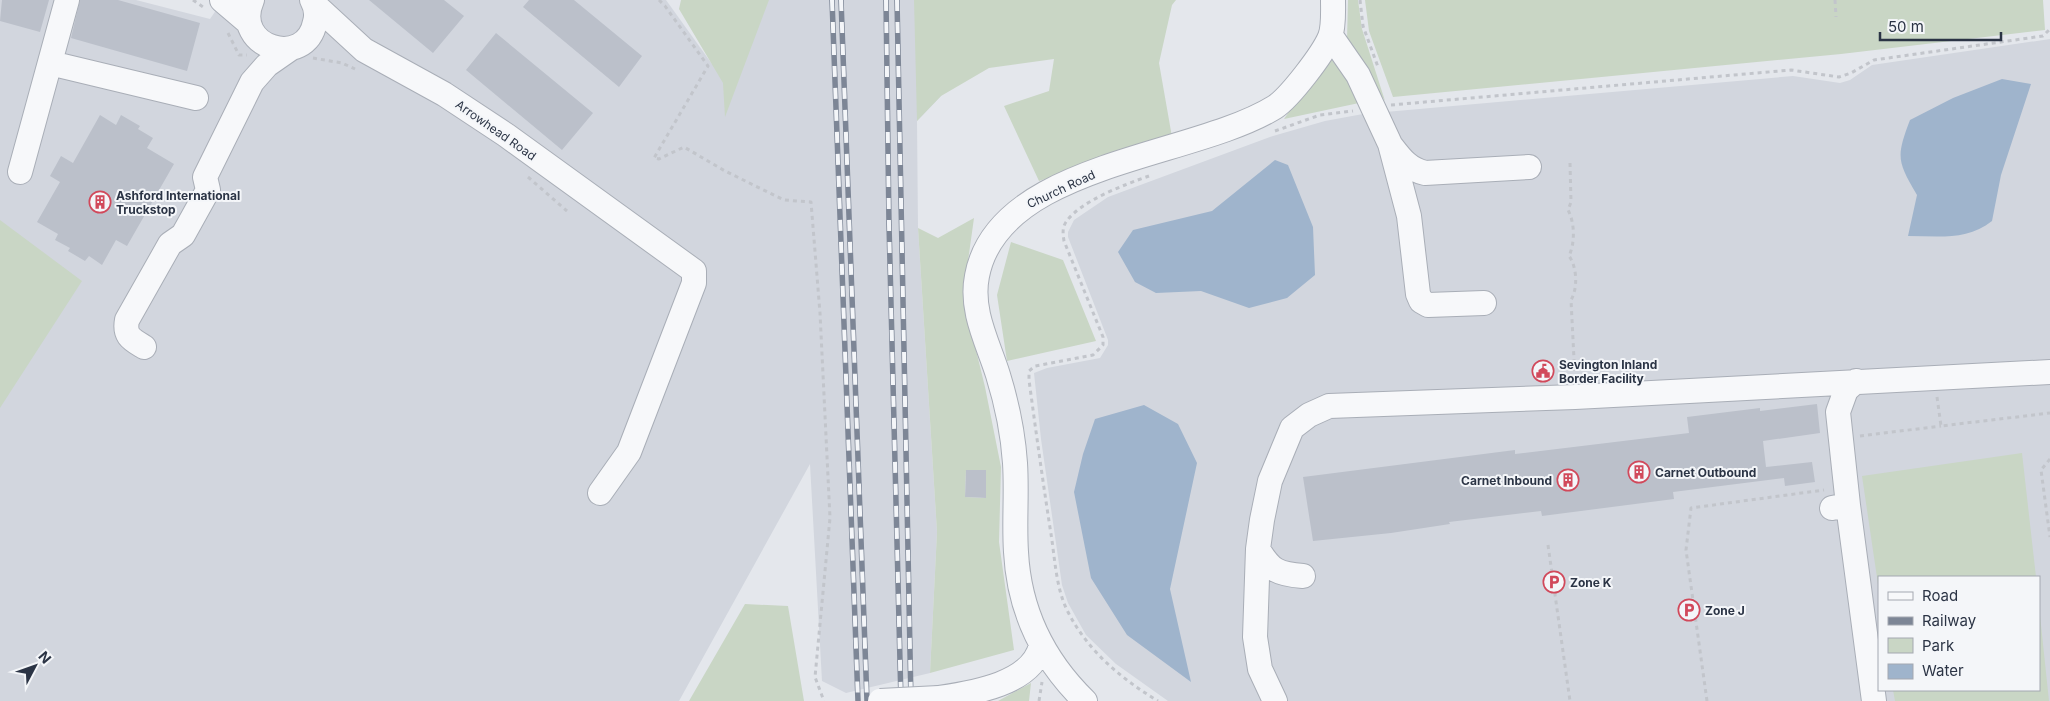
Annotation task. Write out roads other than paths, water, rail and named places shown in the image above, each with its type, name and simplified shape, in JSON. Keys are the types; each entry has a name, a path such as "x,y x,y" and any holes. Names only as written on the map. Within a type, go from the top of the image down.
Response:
{"street":[{"path":"20,172 67,0"},
{"path":"222,0 245,21 255,61 252,82"},
{"path":"1333,0 1331,36 1358,74 1385,103 1390,144 1409,216 1418,294 1422,301 1428,305 1484,303"},
{"path":"144,347 127,335 125,330 127,320 170,244 168,226 194,181 205,177 252,82 267,65 300,49 314,28 316,16 313,2"},
{"name":"Arrowhead Road","path":"313,2 360,60"},
{"name":"Arrowhead Road","path":"245,21 269,47 300,49 360,60 444,94 623,218 694,271 694,283 629,452 600,493"},
{"name":"Church Road","path":"1085,701 1067,684 1041,645 1027,613 1019,580 1016,550 1017,488 1010,419 977,308 975,293 982,259 993,237 1006,221 1032,201 1078,178 1221,131 1276,106 1308,71 1331,36"},
{"path":"50,63 196,98"},
{"path":"1390,144 1405,164 1414,170 1426,173 1529,167"},
{"path":"1275,701 1260,669 1254,637 1258,549 1262,520 1273,473 1292,428 1309,415 1329,406 1576,397 2050,372"},
{"path":"1856,381 1846,390 1838,412 1841,439 1836,501 1874,701"},
{"path":"1258,549 1267,563 1281,574 1302,576"},
{"path":"880,701 939,698 978,692 1004,682 1035,663 1041,645"}],"water":[{"path":"2002,79 2031,84 2001,175 1992,221 1973,232 1962,235 1941,237 1908,236 1917,195 1902,166 1901,151 1910,120 1953,98"},
{"path":"1275,160 1288,165 1313,227 1315,275 1287,298 1249,308 1201,291 1156,293 1135,282 1118,252 1133,230 1212,211"},
{"path":"1144,405 1178,424 1197,463 1170,589 1191,682 1127,635 1091,578 1074,492 1083,454 1095,419"}],"railway":[{"path":"832,0 858,701"},
{"path":"841,0 867,701"},
{"path":"886,0 889,224 901,701"},
{"path":"897,0 911,701"}],"place":[{"name":"Ashford International Truckstop","path":"100,202"},
{"name":"Sevington Inland Border Facility","path":"1543,371"},
{"name":"Carnet Outbound","path":"1639,472"},
{"name":"Carnet Inbound","path":"1568,480"},
{"name":"Zone K","path":"1554,582"},
{"name":"Zone J","path":"1689,610"}]}
